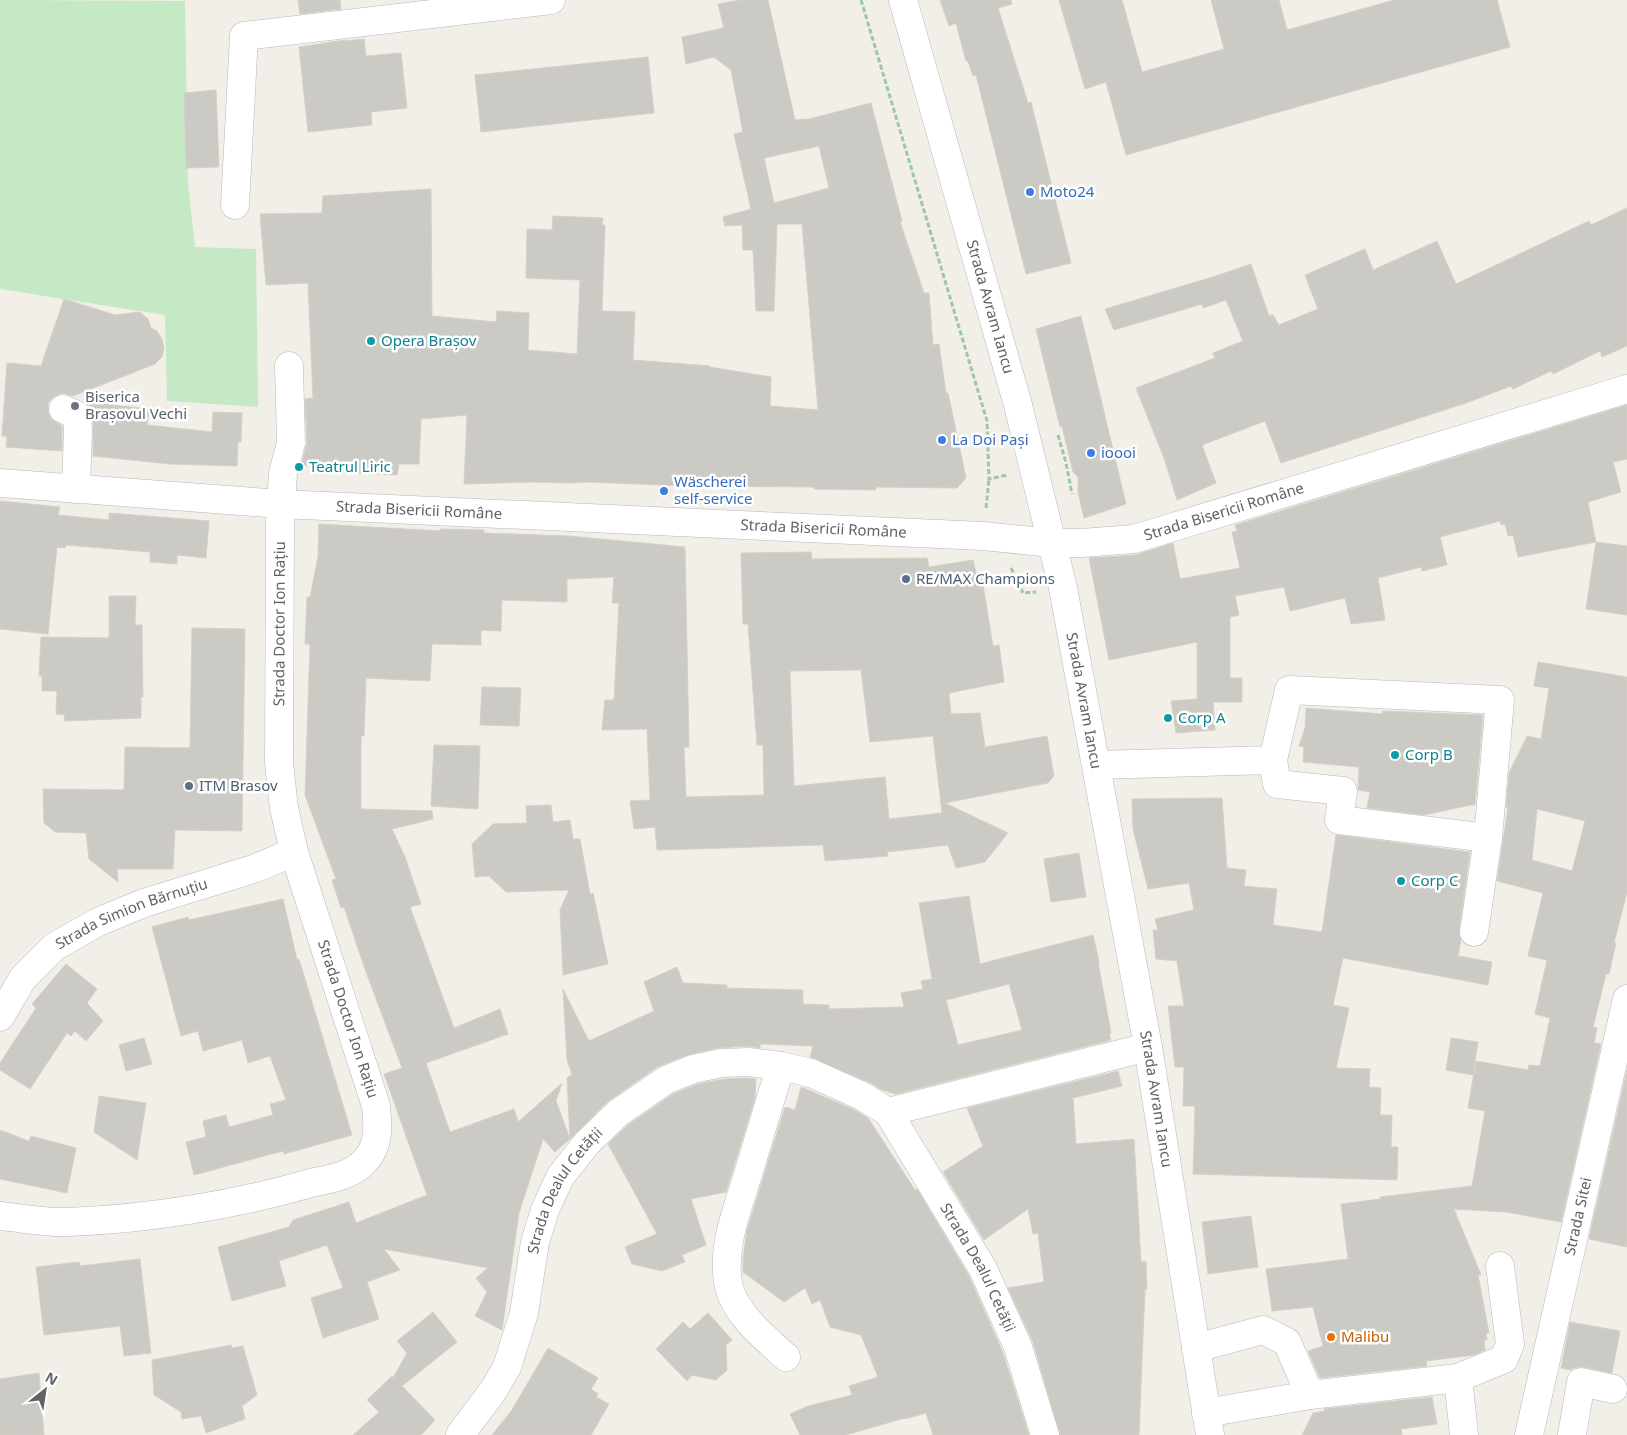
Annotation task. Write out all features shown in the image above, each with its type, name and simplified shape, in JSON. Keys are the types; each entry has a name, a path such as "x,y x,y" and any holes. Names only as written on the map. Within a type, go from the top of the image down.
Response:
{"street":[{"path":"235,206 244,36 551,0"},
{"name":"Strada Avram Iancu","path":"903,0 1035,470 1063,588 1148,1047 1208,1424 1310,1395 1458,1378 1504,1359 1510,1344 1500,1266"},
{"name":"Strada Doctor Ion Rațiu","path":"0,1216 66,1222 144,1216 271,1195 346,1174 364,1163 376,1144 378,1127 376,1106 294,852 284,808 279,762 281,504 283,472 290,443 289,366"},
{"name":"Strada Bisericii Române","path":"0,483 281,504 963,535 1052,543 1082,543 1134,539 1627,389"},
{"path":"63,408 77,415 76,489"},
{"path":"1474,932 1488,838 1500,700 1289,690 1273,760 1277,784 1343,791 1339,820 1488,838"},
{"path":"1097,766 1273,760"},
{"name":"Strada Simion Bărnuțiu","path":"0,1017 23,978 54,946 98,922 144,903 256,868 294,852"},
{"name":"Strada Sitei","path":"1529,1435 1627,999"},
{"path":"888,1112 1148,1047"},
{"name":"Strada Dealul Cetății","path":"460,1435 493,1391 507,1367 524,1313 535,1242 544,1210 560,1177 587,1143 618,1113 666,1080 694,1069 721,1063 748,1062 781,1066 811,1073 862,1096 888,1112 983,1269 1018,1347 1044,1435"},
{"path":"781,1066 732,1229 727,1262 729,1287 740,1310 758,1332 786,1357"},
{"path":"1196,1348 1263,1330 1287,1342 1310,1395"},
{"path":"1458,1378 1464,1435"},
{"path":"1572,1435 1581,1382 1613,1389"}],"path":[{"path":"861,0 987,421 989,479 1066,463"}],"green space":[{"path":"0,0 185,1 188,183 195,247 256,249 258,407 167,401 165,315 0,289"}],"building":[{"path":"298,0 340,0 341,9 300,14"},
{"path":"740,0 768,0 795,120 809,119 871,103 902,221 900,222 924,293 929,293 933,345 939,344 946,393 948,393 966,478 957,488 876,487 875,490 587,482 464,484 467,415 421,419 419,464 399,464 397,475 316,472 317,464 301,466 307,443 305,399 313,398 308,283 266,285 260,214 322,213 323,196 431,189 432,316 496,322 497,311 529,313 528,350 577,354 580,280 526,278 527,229 552,230 553,216 603,218 602,225 605,225 602,311 635,312 633,360 710,366 771,377 770,406 818,410 802,224 777,224 774,311 756,311 753,250 743,250 742,225 725,226 723,217 751,209 734,134 743,132 731,70 714,57 686,64 682,37 724,28 718,4","holes":["819,146 829,188 774,203 764,158"]},
{"path":"940,0 1011,0 1012,4 998,8 1028,103 1031,102 1071,263 1026,274 976,75 973,76 968,61 966,61 956,23 949,26"},
{"path":"1059,0 1122,0 1142,72 1224,49 1211,0 1279,0 1287,30 1394,0 1497,0 1510,47 1126,155 1106,82 1085,89"},
{"path":"364,39 366,56 401,53 407,108 371,112 372,125 308,132 299,47"},
{"path":"648,57 654,113 481,132 475,75"},
{"path":"216,90 219,167 186,168 184,93"},
{"path":"1627,208 1627,346 1602,357 1600,351 1553,374 1551,371 1513,389 1511,386 1466,403 1281,463 1265,421 1202,445 1216,483 1177,500 1164,458 1136,388 1215,358 1213,353 1243,341 1226,300 1203,308 1202,304 1114,330 1105,309 1251,264 1269,316 1273,315 1279,325 1318,309 1305,275 1365,249 1373,270 1437,241 1456,284 1589,221 1591,225"},
{"path":"64,299 115,315 140,312 148,319 151,328 157,331 162,339 164,348 162,357 155,364 73,396 62,393 53,397 48,403 48,411 51,419 62,426 62,451 6,447 7,436 2,436 7,363 41,366"},
{"path":"1081,316 1126,504 1084,518 1078,492 1078,477 1073,472 1062,426 1060,427 1036,329"},
{"path":"85,402 149,409 147,425 212,432 213,412 242,413 241,442 238,442 237,466 170,464 93,456 93,414 90,406"},
{"path":"1627,405 1627,459 1613,462 1621,492 1588,502 1596,542 1518,557 1513,535 1508,536 1505,524 1501,525 1500,521 1440,537 1447,565 1422,571 1421,567 1378,578 1385,620 1351,624 1345,598 1290,611 1284,587 1235,596 1239,615 1230,617 1230,678 1242,678 1242,702 1213,702 1215,730 1176,733 1171,701 1197,699 1197,642 1109,660 1089,558 1135,555 1173,543 1180,579 1240,568 1232,532 1237,531 1235,525"},
{"path":"0,501 60,507 58,515 109,520 109,513 209,521 206,558 177,555 177,564 150,562 150,552 66,545 65,548 57,547 48,634 0,629"},
{"path":"319,524 440,531 440,529 484,530 484,533 569,536 685,547 689,747 684,747 686,797 764,795 763,745 757,745 748,624 743,624 741,553 811,552 812,559 927,558 929,567 973,560 978,580 982,579 993,646 999,645 1004,682 949,693 951,714 980,713 985,747 1047,736 1054,776 1048,783 945,803 1008,833 985,862 956,868 948,845 887,852 888,856 825,861 823,845 657,850 655,827 634,829 630,801 650,800 647,729 602,730 605,700 614,700 619,603 612,603 614,577 567,579 567,602 502,600 501,631 481,630 481,645 432,644 430,681 366,678 364,736 361,736 361,809 432,811 433,819 392,829 405,857 421,904 410,907 454,1028 500,1009 508,1034 426,1063 450,1132 514,1109 518,1122 562,1083 556,1101 570,1139 555,1152 543,1139 519,1213 502,1330 475,1316 487,1292 476,1278 488,1268 384,1249 400,1270 367,1282 379,1319 323,1338 311,1298 343,1288 327,1245 279,1261 286,1286 232,1301 218,1247 289,1227 293,1220 349,1202 356,1223 427,1195 384,1074 402,1068 344,907 341,908 332,880 336,879 305,795 310,644 305,644 307,597 310,597 318,557","holes":["861,670 870,742 933,736 942,813 889,819 885,777 794,786 790,671"]},
{"path":"1596,542 1627,546 1627,615 1586,609"},
{"path":"109,596 136,596 135,625 142,625 143,697 141,697 141,718 64,721 65,715 56,714 57,691 42,691 42,676 39,676 41,637 109,638"},
{"path":"192,628 245,629 242,831 175,830 173,869 117,869 118,882 89,859 86,833 55,832 44,823 43,789 124,790 125,747 190,748"},
{"path":"1538,662 1627,677 1627,892 1614,943 1616,943 1609,974 1606,974 1593,1027 1597,1028 1594,1043 1601,1044 1561,1222 1506,1212 1454,1209 1481,1275 1478,1275 1489,1333 1486,1333 1487,1340 1484,1340 1485,1350 1474,1355 1426,1361 1427,1366 1320,1378 1308,1351 1323,1346 1313,1307 1272,1311 1266,1269 1348,1259 1341,1204 1380,1199 1380,1197 1472,1186 1485,1111 1468,1108 1476,1061 1528,1070 1529,1065 1540,1066 1550,1018 1535,1014 1547,960 1528,956 1543,893 1497,881 1508,808 1506,808 1509,773 1527,736 1541,739 1549,688 1534,686","holes":["1537,809 1585,821 1572,871 1532,860"]},
{"path":"482,687 521,688 519,726 480,725"},
{"name":"Corp B","path":"1306,708 1382,714 1383,711 1483,715 1475,805 1424,815 1367,808 1370,792 1358,790 1359,767 1303,762 1304,747 1299,746 1305,728"},
{"path":"434,745 480,746 478,809 431,806"},
{"path":"1222,798 1227,868 1246,870 1244,886 1277,889 1273,925 1322,932 1336,835 1470,852 1459,930 1461,940 1458,956 1492,962 1488,985 1343,958 1333,1005 1349,1008 1336,1068 1370,1069 1369,1087 1381,1088 1380,1115 1392,1115 1391,1147 1398,1147 1397,1180 1193,1174 1195,1106 1183,1106 1184,1067 1175,1067 1168,1006 1184,1006 1177,961 1156,959 1153,930 1158,930 1155,919 1194,910 1189,883 1148,889 1133,829 1132,799"},
{"path":"551,805 553,822 570,820 573,839 580,839 590,894 593,893 608,964 563,975 560,910 569,890 506,892 489,876 475,877 472,844 493,824 527,823 526,806"},
{"path":"1079,853 1086,897 1051,902 1044,859"},
{"path":"969,896 980,964 1093,935 1099,961 1111,1040 896,1094 882,1090 869,1082 810,1057 813,1046 760,1044 760,1048 747,1046 718,1048 687,1055 657,1067 607,1102 570,1139 567,1078 572,1074 567,1060 563,989 589,1041 654,1011 644,982 677,967 683,983 727,985 727,988 803,990 803,1004 829,1005 829,1009 904,1007 901,993 923,989 921,981 932,979 919,903","holes":["1009,984 1022,1030 958,1045 946,1000"]},
{"path":"283,899 297,960 299,959 352,1135 284,1154 283,1151 194,1175 186,1142 206,1137 203,1121 226,1115 229,1127 273,1115 270,1104 286,1100 270,1056 248,1063 242,1040 203,1051 198,1031 181,1036 152,927 188,917 189,920"},
{"path":"66,964 97,989 87,1003 103,1021 86,1041 75,1031 71,1036 67,1033 30,1089 0,1070 0,1063 36,1008 32,1004"},
{"path":"144,1038 152,1064 126,1071 119,1045"},
{"path":"1451,1038 1478,1042 1473,1075 1446,1070"},
{"path":"1627,1070 1627,1247 1589,1239"},
{"path":"1118,1071 1122,1086 1073,1098 1076,1144 1134,1139 1141,1262 1146,1261 1147,1289 1145,1289 1139,1435 1060,1435 1033,1342 1008,1288 1044,1282 1038,1233 1033,1234 1028,1209 984,1240 943,1172 983,1146 967,1108"},
{"path":"723,1079 756,1079 755,1098 726,1192 691,1199 706,1245 682,1255 685,1262 662,1271 632,1264 625,1247 657,1234 608,1144 628,1125 673,1094 698,1084"},
{"path":"801,1087 855,1110 868,1118 915,1190 917,1189 969,1276 1003,1353 1029,1435 933,1435 926,1413 846,1435 800,1435 790,1414 808,1406 852,1395 849,1386 878,1377 861,1335 830,1327 820,1300 812,1304 805,1288 784,1302 743,1272 747,1230 785,1107 795,1110"},
{"path":"99,1096 146,1103 137,1160 94,1132"},
{"path":"0,1130 29,1141 31,1136 76,1148 67,1193 0,1179"},
{"path":"1251,1216 1258,1267 1208,1274 1202,1222"},
{"path":"140,1259 151,1353 124,1356 120,1326 44,1335 36,1267 79,1262 80,1266"},
{"path":"433,1312 457,1342 402,1386 435,1420 421,1435 353,1435 379,1412 367,1400 392,1376 393,1378 407,1353 397,1341"},
{"path":"708,1313 732,1340 726,1345 727,1370 716,1380 692,1375 687,1381 656,1349 683,1322 690,1329"},
{"path":"1570,1322 1620,1331 1612,1373 1584,1367 1577,1367 1571,1370 1561,1368"},
{"path":"231,1345 232,1348 243,1346 257,1395 242,1406 245,1419 206,1433 201,1416 182,1419 181,1412 154,1395 152,1360"},
{"path":"548,1348 598,1378 591,1389 598,1394 596,1397 609,1404 591,1435 492,1435 512,1410"},
{"path":"39,1373 44,1435 0,1435 0,1379"},
{"path":"1432,1397 1437,1424 1401,1429 1402,1435 1302,1435 1313,1413 1325,1411 1324,1409"}],"place":[{"name":"Moto24","path":"1030,192"},
{"name":"Opera Brașov","path":"371,341"},
{"name":"Biserica Brașovul Vechi","path":"75,406"},
{"name":"La Doi Pași","path":"942,440"},
{"name":"ioooi","path":"1091,453"},
{"name":"Teatrul Liric","path":"299,467"},
{"name":"Wäscherei self-service","path":"664,491"},
{"name":"RE/MAX Champions","path":"906,579"},
{"name":"Corp A","path":"1168,718"},
{"name":"Corp B","path":"1395,755"},
{"name":"ITM Brasov","path":"189,786"},
{"name":"Corp C","path":"1401,881"},
{"name":"Malibu","path":"1331,1337"}]}
